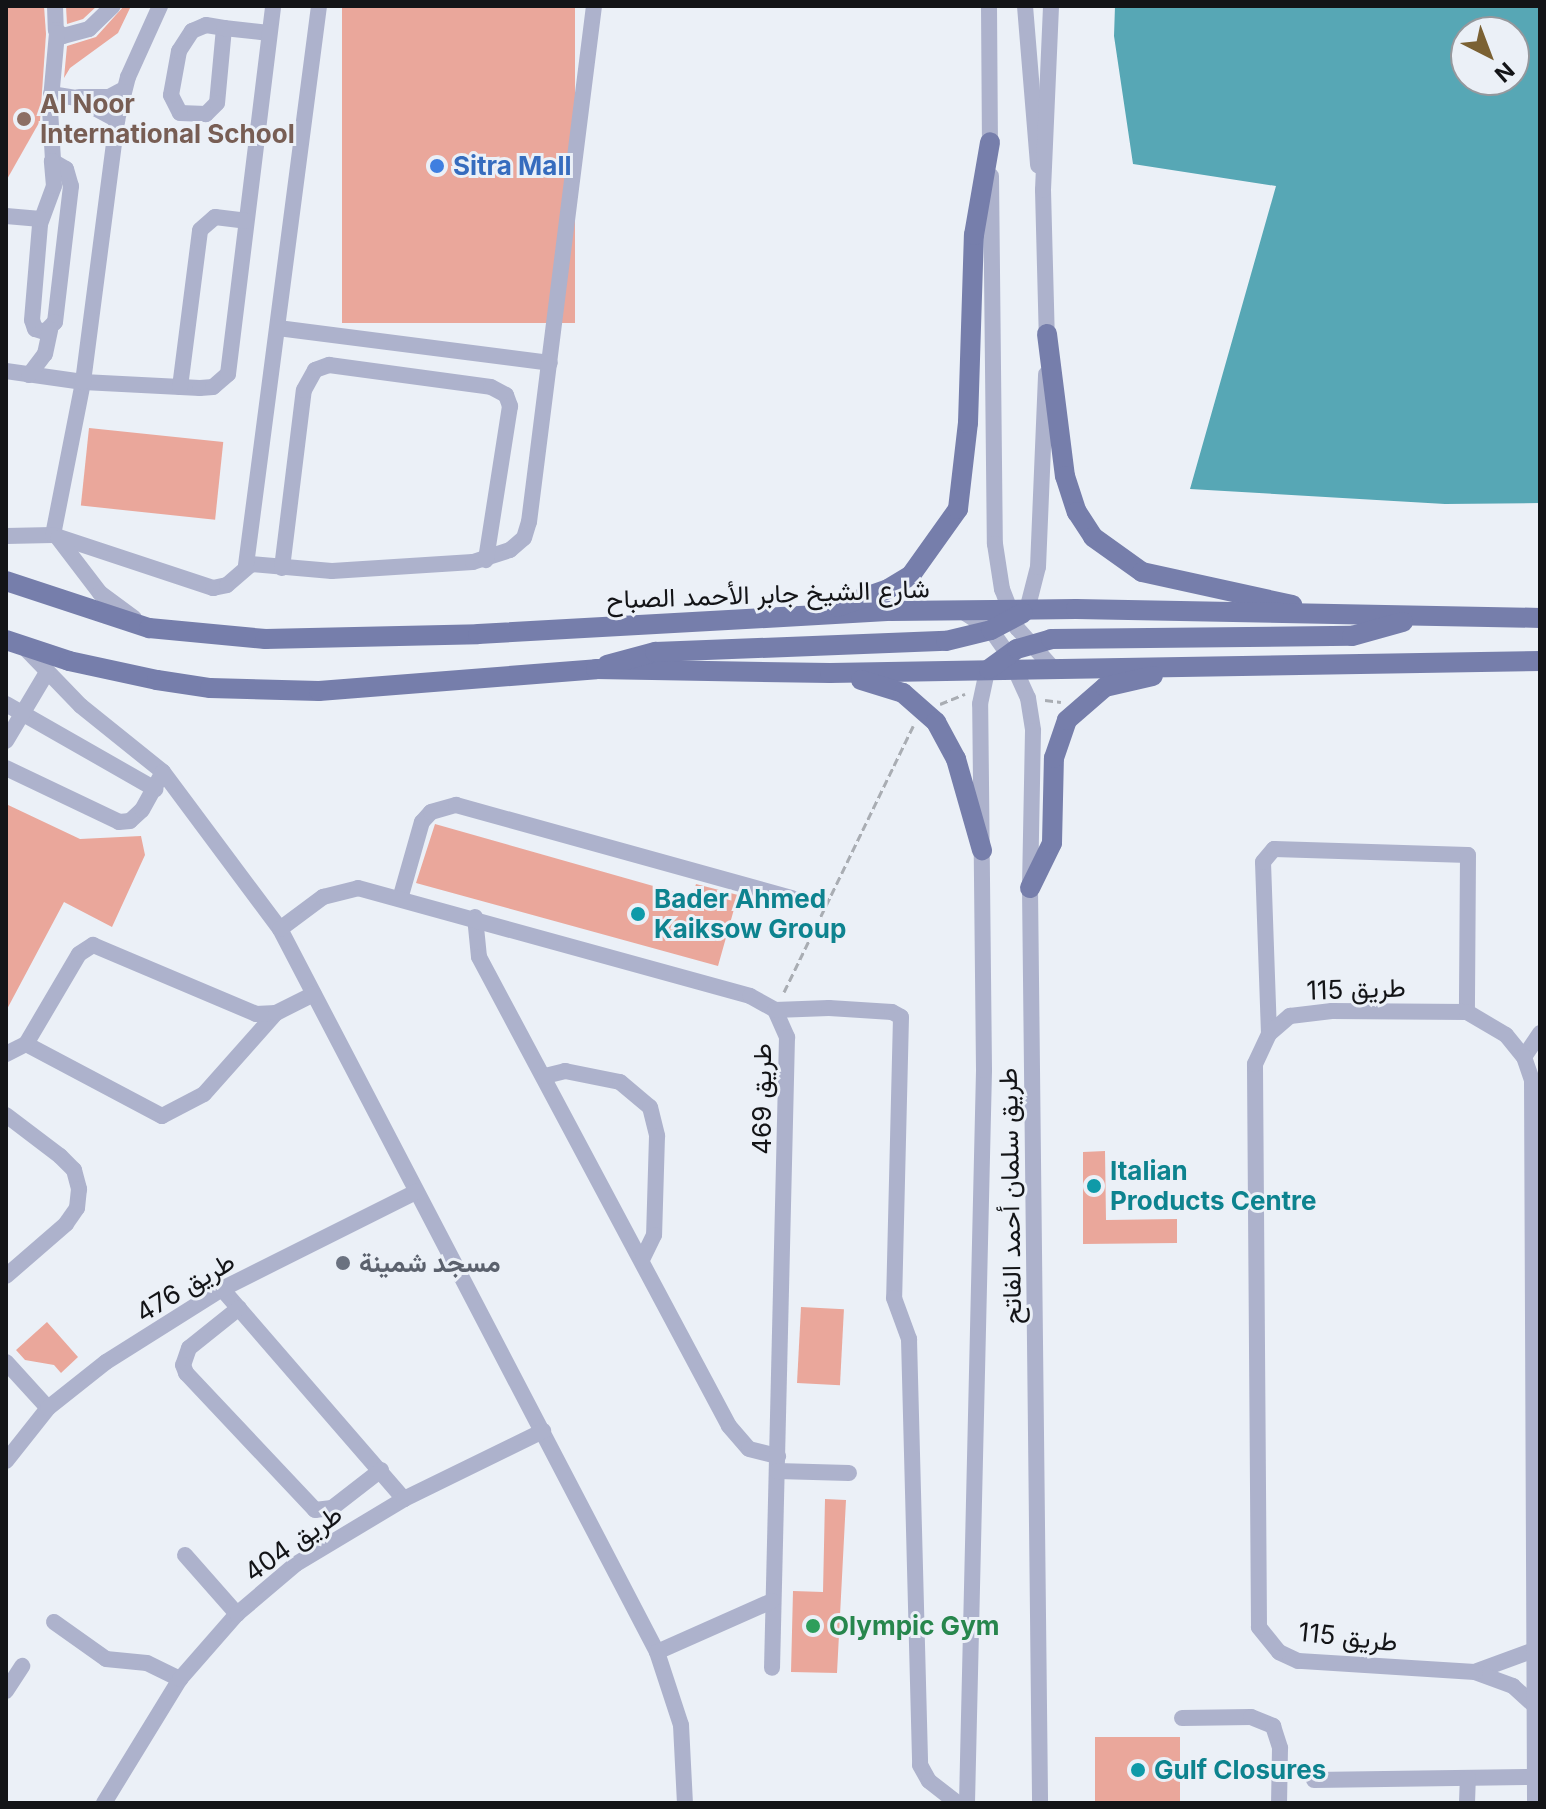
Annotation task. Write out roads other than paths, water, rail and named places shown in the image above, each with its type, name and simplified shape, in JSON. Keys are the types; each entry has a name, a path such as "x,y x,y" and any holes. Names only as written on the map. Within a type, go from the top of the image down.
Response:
{"main road":[{"path":"811,616 888,589 911,575 958,509 968,423 974,235 990,142"},
{"path":"1047,334 1065,476 1077,512 1093,537 1142,572 1331,614"},
{"name":"شارع الشيخ جابر الأحمد الصباح","path":"6,581 149,628 265,639 478,634 811,616 965,613 1540,618"},
{"path":"596,669 655,652 946,641 991,630 1016,614"},
{"path":"15,643 83,664 210,688 319,691 596,669 830,673 987,671 1012,660 1027,645 1063,638 1352,636 1414,618"},
{"path":"1012,660 1051,666 1199,668 1540,661"},
{"path":"1030,888 1052,843 1054,758 1061,732 1075,709 1117,683 1199,668"},
{"path":"830,673 891,687 927,712 951,746 982,850"}],"street":[{"path":"50,330 40,331 32,320 41,219 53,192 51,94 57,33 55,6"},
{"path":"57,33 89,29 113,6"},
{"path":"53,535 83,382 117,120 124,89 160,6"},
{"path":"6,371 83,382 180,387 213,387 228,374 273,6"},
{"path":"6,536 53,535 213,588 227,585 246,565 319,6"},
{"path":"246,565 332,571 486,560 510,550 524,538 529,522 550,363 594,6"},
{"path":"989,6 993,513 999,572 1027,645 1051,666"},
{"path":"1025,6 1031,130 1043,190"},
{"path":"1016,614 1038,567 1047,334 1043,190 1051,6"},
{"path":"224,28 217,103 206,114 180,113 171,95 184,39 199,27 224,28 269,33"},
{"path":"51,94 76,98 109,97 124,89"},
{"path":"76,98 117,120"},
{"path":"29,375 45,354 56,318 71,186 66,169 53,160"},
{"path":"6,216 41,219"},
{"path":"180,387 200,230 215,217 246,221"},
{"path":"278,328 550,363"},
{"path":"282,568 304,390 315,370 329,365 491,387 506,395 509,412 486,560"},
{"path":"53,535 100,593 149,628"},
{"name":"طريق سلمان أحمد الفاتح","path":"965,613 991,630 1012,660 1028,698 1033,731 1030,888 1040,1803"},
{"path":"15,643 46,674 163,772 280,929 657,1652 681,1725 685,1803"},
{"name":"طريق سلمان أحمد الفاتح","path":"967,1803 984,1070 980,695 987,671"},
{"path":"6,741 46,674"},
{"path":"6,704 155,789"},
{"path":"6,768 119,822 130,821 155,789 163,772"},
{"path":"400,899 422,822 431,812 456,805 792,898"},
{"path":"1269,1034 1263,862 1274,849 1468,855 1467,1012 1506,1035 1524,1057 1534,1098 1535,1803"},
{"name":"طريق 469","path":"280,929 323,897 358,888 475,917 750,996 775,1010 787,1037 772,1668"},
{"path":"475,917 479,957 643,1258 734,1435 749,1449 778,1463 849,1473"},
{"path":"6,1054 26,1044 79,954 93,945 256,1014 276,1013"},
{"path":"26,1044 162,1116 204,1094 276,1013 314,994"},
{"path":"775,1010 829,1008 892,1012 901,1017 894,1298 909,1339 920,1765 929,1781 957,1803"},
{"name":"طريق 115","path":"1467,1012 1290,1016 1269,1034 1255,1064 1259,1627 1279,1652 1298,1661 1475,1672 1513,1686 1536,1716"},
{"path":"1524,1057 1540,1033"},
{"path":"545,1076 565,1071 620,1082 650,1107 657,1136 654,1235 643,1258"},
{"path":"6,1115 74,1170 79,1189 77,1208 66,1224 6,1276"},
{"name":"طريق 476","path":"6,1461 48,1408 106,1362 222,1289 416,1192"},
{"path":"222,1289 404,1499"},
{"path":"239,1308 189,1348 183,1365 186,1373 315,1510 332,1508 381,1470"},
{"path":"6,1362 48,1408"},
{"name":"طريق 404","path":"104,1803 180,1679 237,1614 296,1564 404,1499 543,1431"},
{"path":"185,1555 237,1614"},
{"path":"657,1652 772,1601"},
{"path":"54,1622 106,1659 147,1663 180,1679"},
{"name":"طريق 115","path":"1475,1672 1536,1643"},
{"path":"6,1691 22,1666"},
{"path":"1182,1718 1251,1717 1273,1726 1279,1736 1279,1803"},
{"path":"1314,1780 1534,1777"},
{"path":"1467,1803 1468,1778"}],"water":[{"path":"1115,6 1540,6 1540,503 1445,504 1190,489 1276,186 1133,164 1114,36"}],"place":[{"name":"Al Noor International School","path":"24,119"},
{"name":"Sitra Mall","path":"437,166"},
{"name":"Bader Ahmed Kaiksow Group","path":"638,914"},
{"name":"Italian Products Centre","path":"1094,1186"},
{"name":"مسجد شمينة","path":"343,1263"},
{"name":"Olympic Gym","path":"813,1626"},
{"name":"Gulf Closures","path":"1138,1770"}]}
